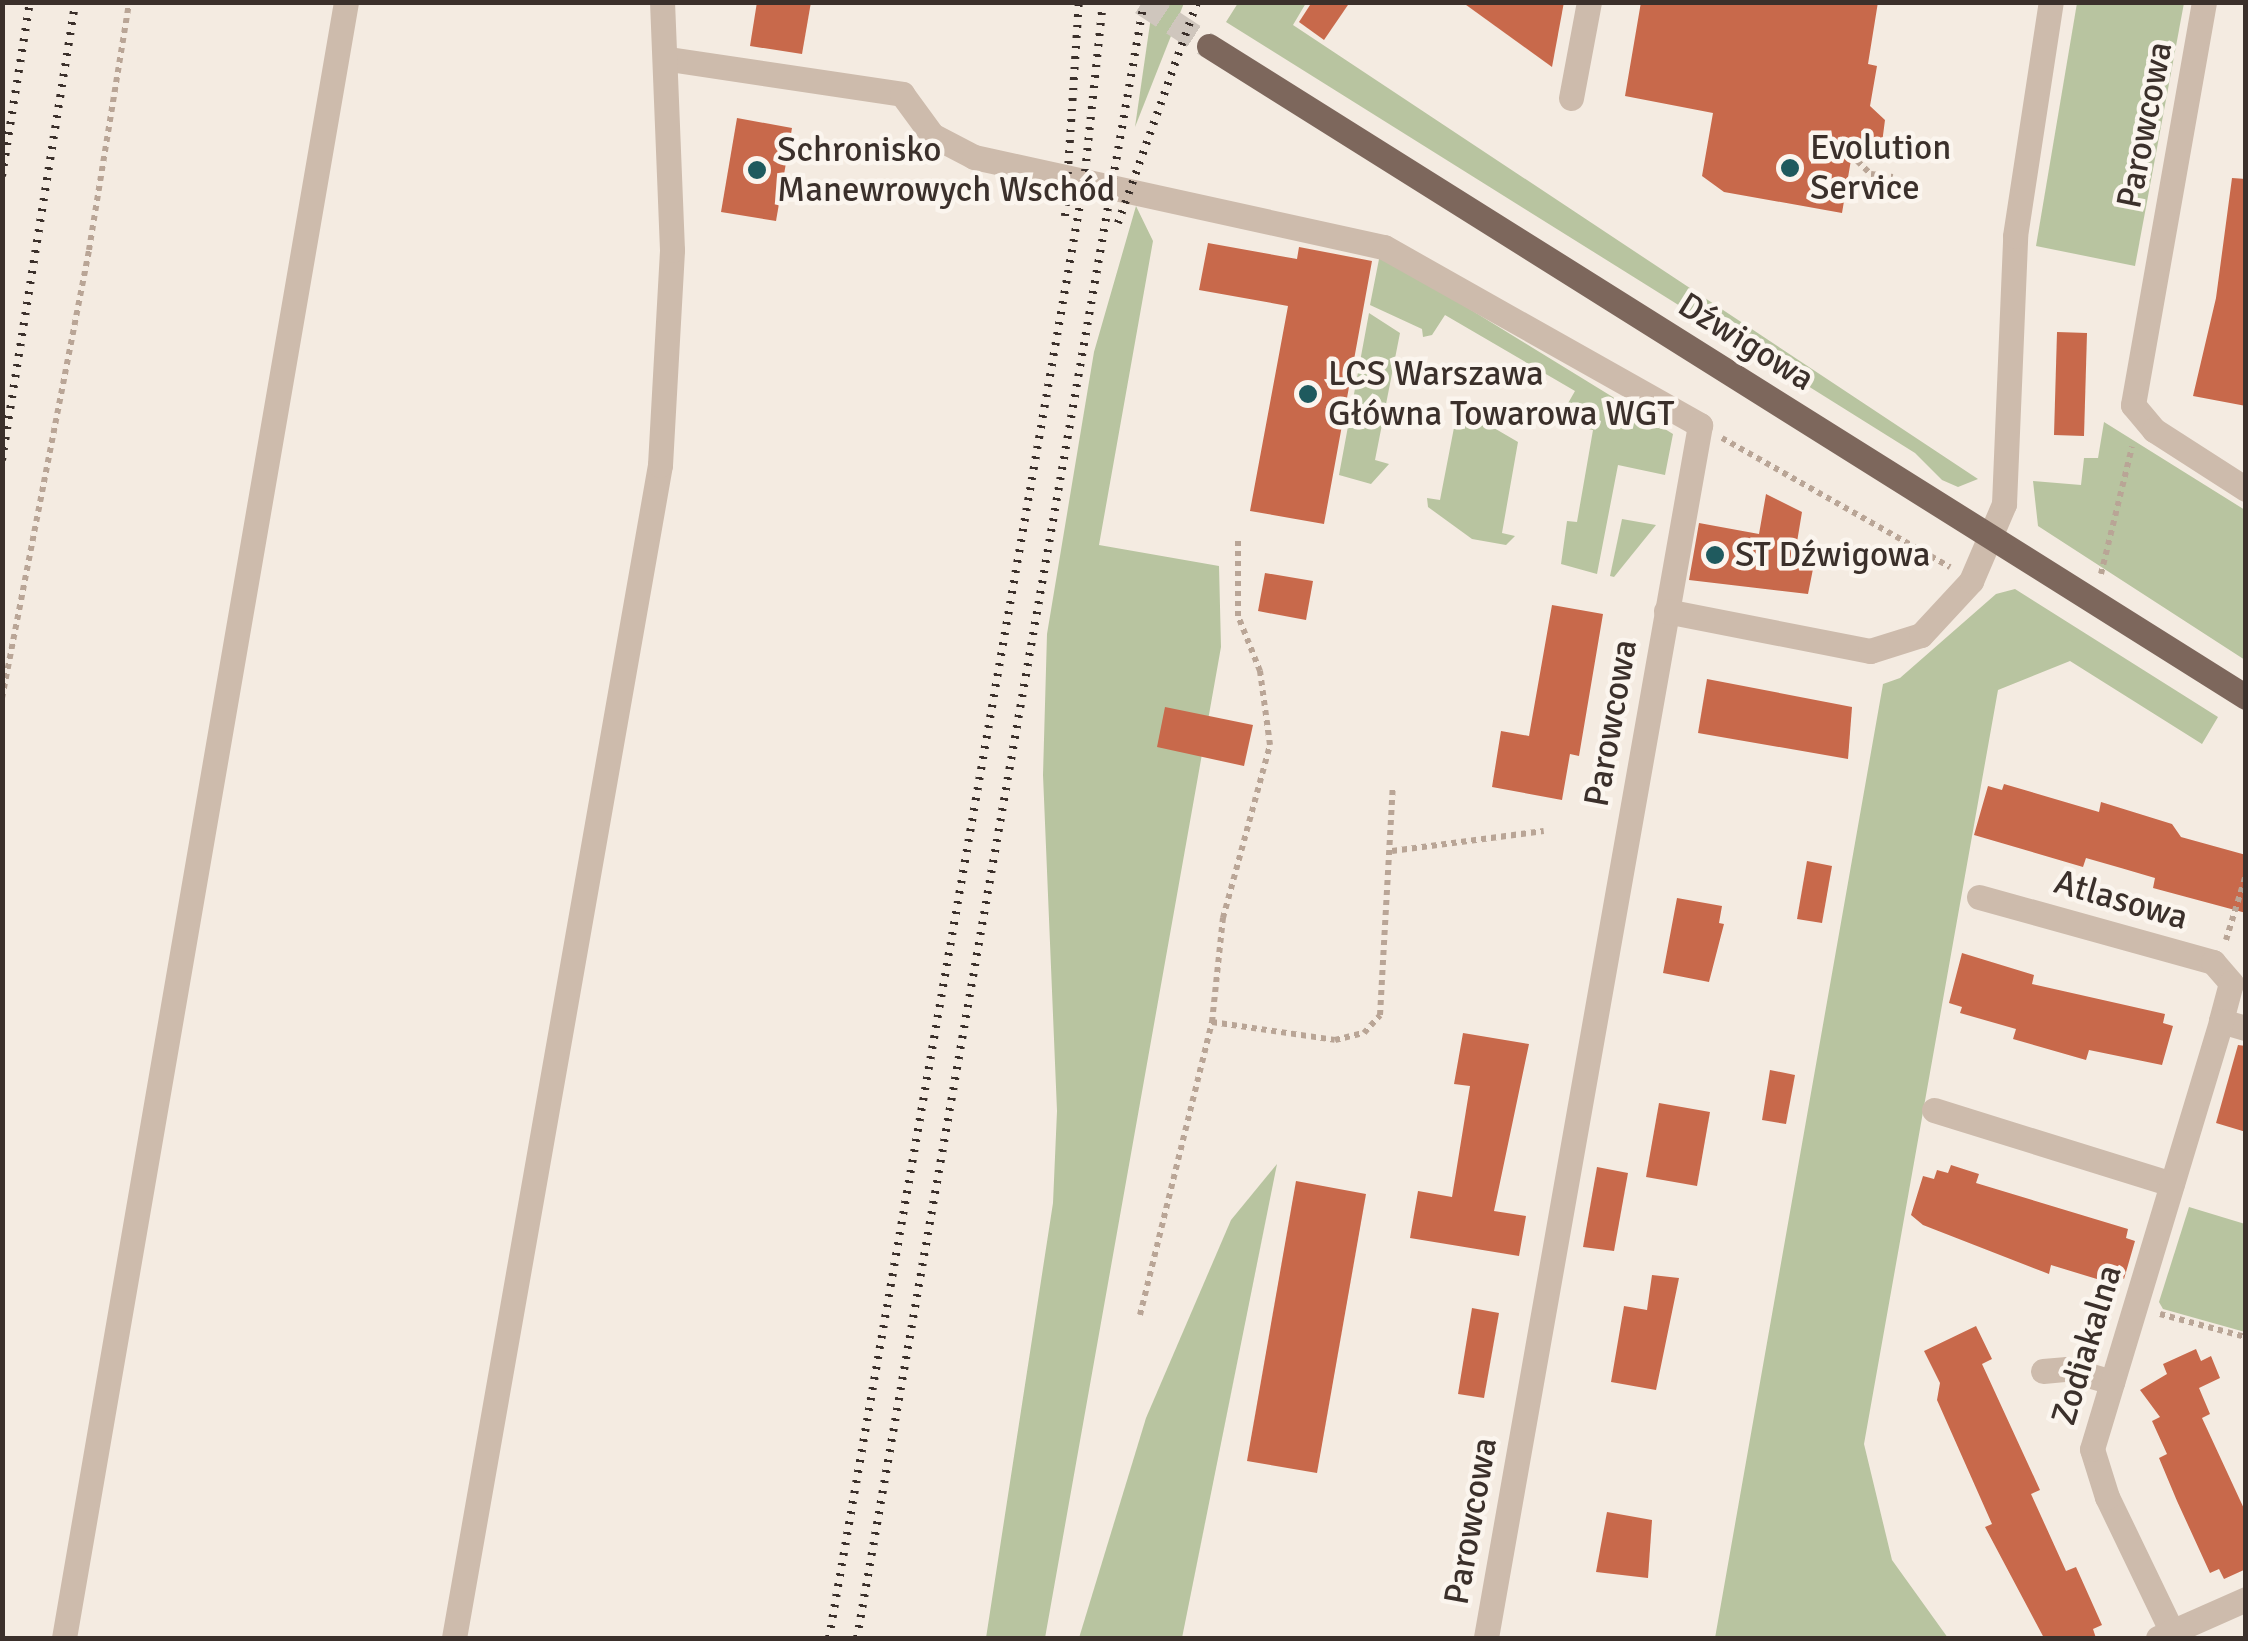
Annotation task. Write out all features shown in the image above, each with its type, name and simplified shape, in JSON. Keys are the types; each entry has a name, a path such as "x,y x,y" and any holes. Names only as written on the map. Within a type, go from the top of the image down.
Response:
{"main road":[{"name":"Dźwigowa","path":"1209,46 2246,697"}],"street":[{"path":"64,1638 346,2"},
{"path":"454,1638 660,465 672,250 669,59 662,2"},
{"path":"1572,98 1589,2"},
{"name":"Parowcowa","path":"1486,1638 1666,611 1870,651 1890,648 1921,635 1970,581 1994,539 2004,504 2014,236 2052,2"},
{"name":"Parowcowa","path":"2146,424 2132,387 2204,2"},
{"path":"669,59 902,94 932,135 974,157 1384,247 1700,425 1666,611"},
{"path":"2146,424 2246,488"},
{"name":"Atlasowa","path":"1979,897 2219,966 2231,983 2233,1024"},
{"name":"Zodiakalna","path":"2165,1635 2095,1466 2092,1449 2172,1184 2233,1024"},
{"path":"1934,1110 2172,1184"},
{"path":"2042,1371 2067,1369 2112,1382"},
{"path":"2165,1635 2246,1599"}],"path":[{"path":"2,698 90,250 129,2"},
{"path":"1850,154 1871,174 1892,177"},
{"path":"2102,574 2146,424"},
{"path":"1700,425 1950,566"},
{"path":"1140,1315 1212,1022 1224,918 1270,745 1260,671 1238,616 1238,536"},
{"path":"1212,1022 1334,1040 1364,1032 1380,1015 1386,985 1393,786"},
{"path":"1392,851 1544,831"},
{"path":"2219,966 2246,875"},
{"path":"2134,1307 2246,1337"}],"green space":[{"path":"1153,3 1184,3 1135,127"},
{"path":"1238,3 1306,3 1293,25 1978,479 1958,487 1942,480 1915,453 1226,22"},
{"path":"2077,3 2184,3 2135,266 2036,246"},
{"path":"1136,206 1153,241 1099,545 1219,566 1221,647 1045,1638 986,1638 1053,1203 1057,1111 1043,775 1047,634 1094,352"},
{"path":"1380,254 1673,434 1665,475 1618,465 1597,574 1561,564 1567,521 1577,522 1593,430 1569,425 1563,412 1575,391 1445,315 1432,335 1423,337 1422,329 1370,305"},
{"path":"1369,313 1400,333 1375,460 1389,464 1371,484 1339,475"},
{"path":"1458,407 1518,442 1502,533 1515,536 1506,545 1472,539 1428,507 1427,498 1440,500"},
{"path":"2104,422 2245,510 2245,660 2038,526 2033,481 2081,485 2084,458 2098,458"},
{"path":"1622,519 1656,525 1614,577 1610,576"},
{"path":"2015,589 2218,717 2202,744 2070,661 1998,690 1864,1444 1892,1560 1948,1638 1715,1638 1883,684 1900,678 1996,594"},
{"path":"1277,1164 1182,1638 1079,1638 1146,1418 1231,1220"},
{"path":"2189,1207 2245,1224 2245,1332 2163,1309 2159,1302"}],"building":[{"path":"757,2 811,2 802,54 750,46"},
{"path":"1312,2 1350,2 1324,40 1299,22"},
{"path":"1462,2 1564,2 1552,67"},
{"path":"1641,2 1878,2 1868,64 1877,66 1870,106 1885,120 1882,143 1878,159 1852,154 1842,213 1724,192 1702,176 1713,113 1625,96"},
{"name":"Schronisko Manewrowych Wschód","path":"737,118 792,128 776,221 721,212"},
{"path":"2232,178 2246,179 2246,406 2193,396 2216,298"},
{"name":"LCS Warszawa Główna Towarowa WGT","path":"1208,243 1297,259 1299,247 1372,261 1324,524 1250,511 1288,306 1199,290"},
{"path":"2057,332 2087,333 2084,436 2054,435"},
{"path":"1766,494 1802,512 1794,560 1814,564 1808,594 1689,580 1699,523 1759,534"},
{"path":"1265,573 1313,581 1306,620 1258,611"},
{"path":"1552,605 1603,614 1579,756 1570,754 1562,800 1492,787 1501,731 1529,736"},
{"path":"1707,679 1852,707 1848,759 1698,733"},
{"path":"1165,707 1253,725 1244,766 1157,747"},
{"path":"2004,784 2099,812 2101,802 2172,824 2181,837 2246,855 2246,913 2153,888 2155,878 2121,868 2086,858 2083,867 1974,835 1988,786 2002,790"},
{"path":"1807,861 1832,866 1822,923 1797,919"},
{"path":"1677,898 1722,906 1719,923 1724,924 1709,982 1663,973"},
{"path":"1962,953 2034,975 2032,984 2165,1014 2163,1023 2173,1026 2162,1065 2089,1050 2086,1060 2013,1039 2016,1029 1960,1013 1962,1007 1949,1003"},
{"path":"1463,1033 1529,1044 1494,1211 1526,1216 1519,1256 1410,1238 1418,1191 1452,1197 1470,1086 1454,1084"},
{"path":"2238,1045 2246,1046 2246,1132 2216,1123"},
{"path":"1770,1070 1795,1075 1786,1124 1762,1120"},
{"path":"1659,1103 1710,1112 1697,1186 1646,1177"},
{"path":"1951,1165 1979,1174 1976,1183 2128,1229 2126,1238 2135,1241 2124,1279 2112,1276 2110,1283 2051,1265 2049,1274 1923,1225 1911,1215 1923,1176 1934,1179 1937,1170 1948,1173"},
{"path":"1597,1167 1628,1173 1614,1251 1583,1247"},
{"path":"1296,1181 1366,1194 1317,1473 1247,1461"},
{"path":"1652,1275 1679,1278 1656,1390 1611,1382 1624,1306 1647,1310"},
{"path":"1472,1308 1499,1313 1484,1398 1458,1394"},
{"path":"1976,1326 1992,1359 1982,1364 2040,1490 2031,1494 2066,1571 2076,1567 2102,1625 2093,1629 2096,1638 2044,1638 1985,1527 1992,1524 1937,1400 1940,1383 1924,1351"},
{"path":"2196,1349 2201,1361 2211,1356 2220,1378 2199,1388 2210,1414 2202,1418 2246,1513 2246,1569 2224,1579 2219,1569 2210,1573 2177,1501 2159,1458 2167,1454 2152,1421 2160,1417 2140,1390 2167,1374 2163,1364"},
{"path":"1607,1512 1652,1520 1648,1578 1596,1572"}],"tunnel":[{"path":"1142,2 1209,46"}],"railway":[{"path":"2,176 30,2"},
{"path":"2,460 75,2"},
{"path":"1065,216 1079,2"},
{"path":"829,1638 1084,182 1103,2"},
{"path":"857,1638 1144,2"},
{"path":"1118,223 1197,2"}],"place":[{"name":"Evolution Service","path":"1790,168"},
{"name":"Schronisko Manewrowych Wschód","path":"757,170"},
{"name":"LCS Warszawa Główna Towarowa WGT","path":"1308,394"},
{"name":"ST Dźwigowa","path":"1715,555"}]}
